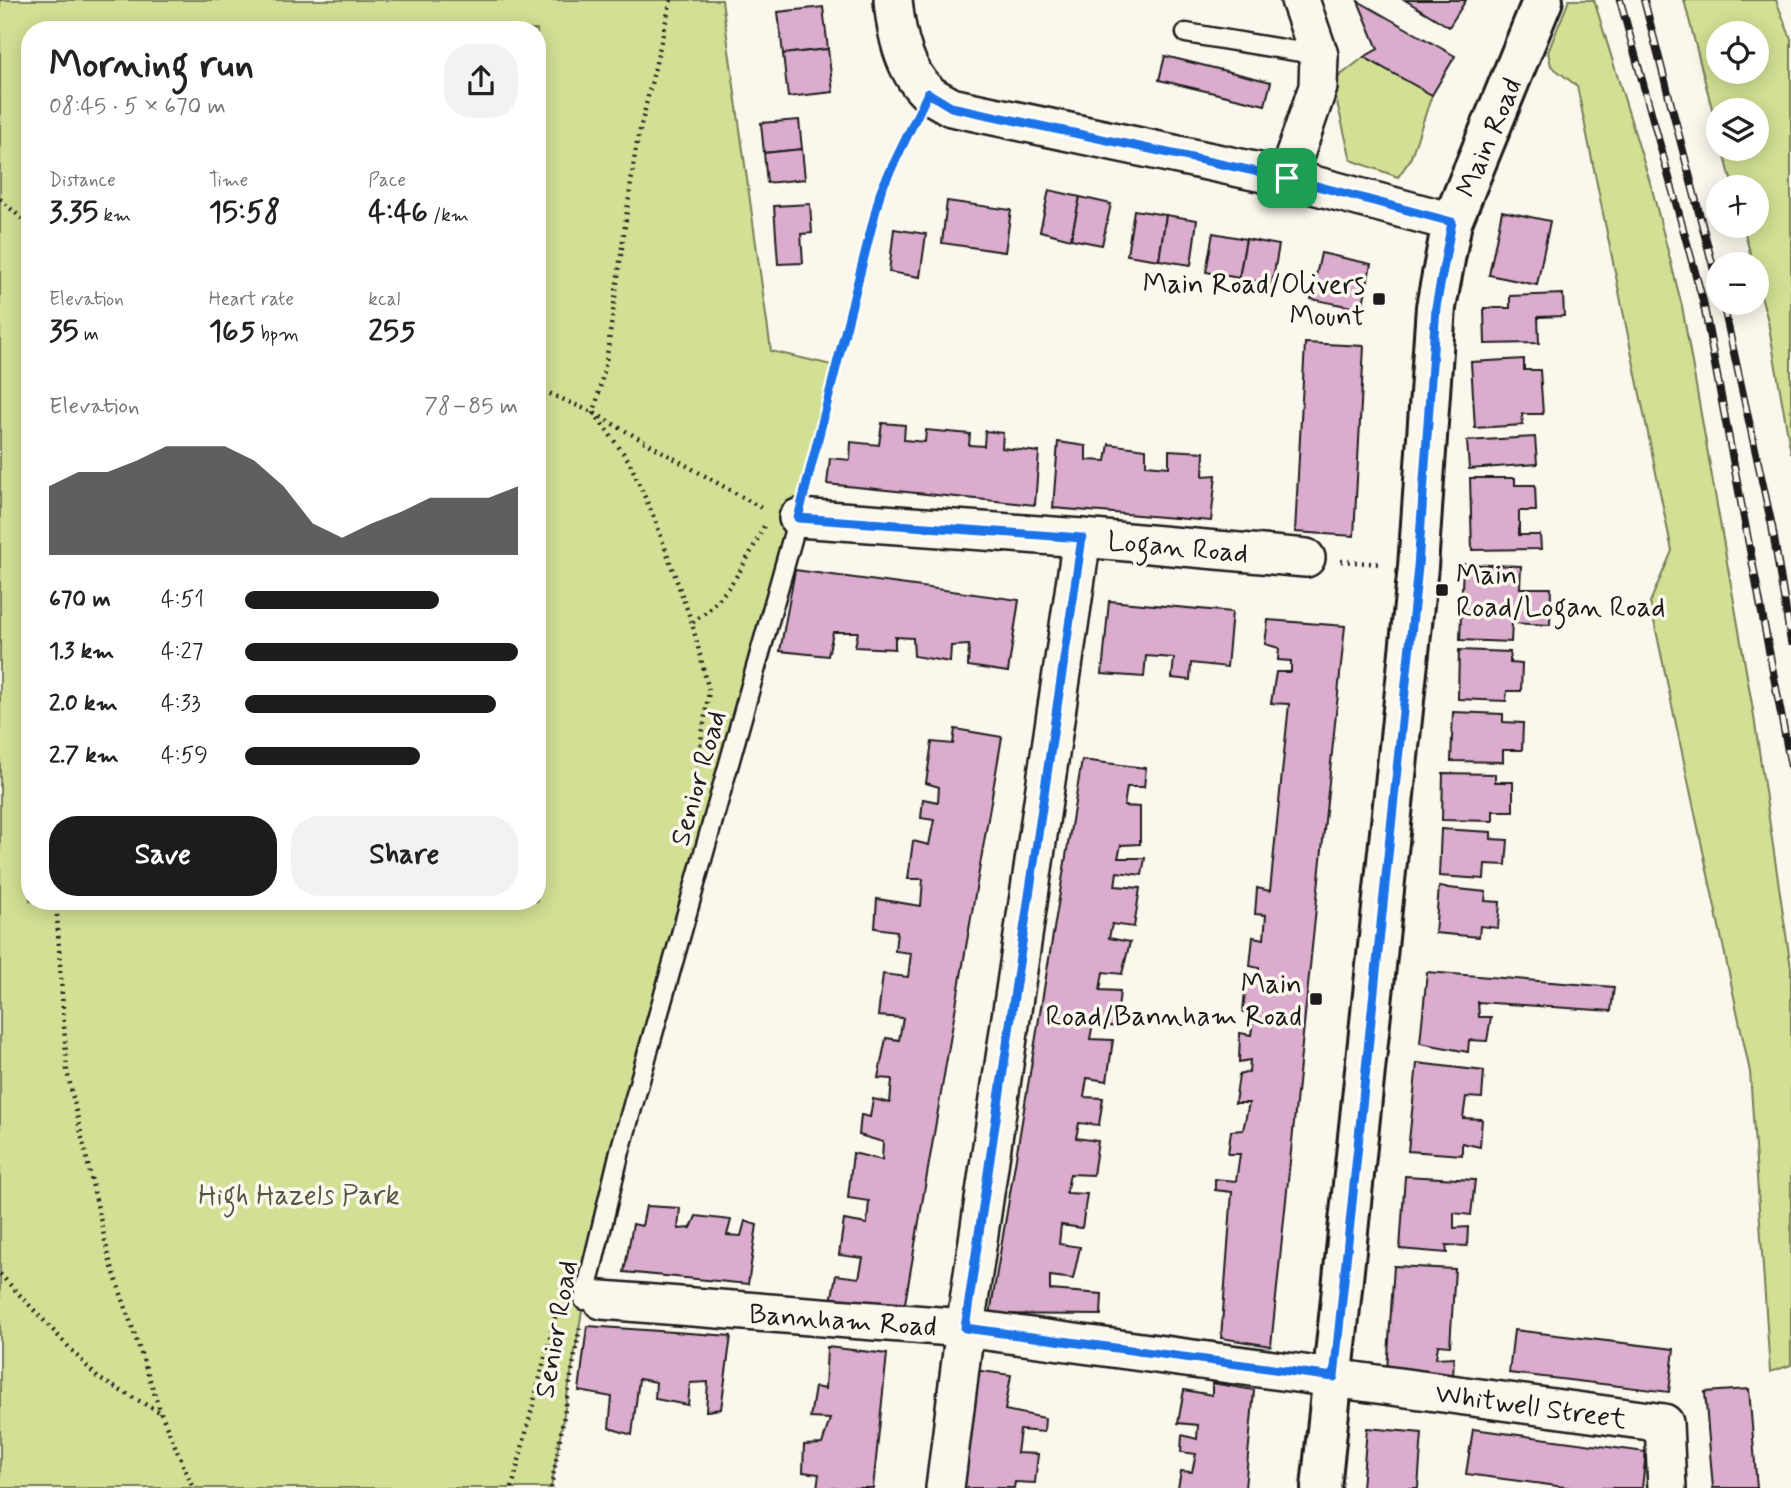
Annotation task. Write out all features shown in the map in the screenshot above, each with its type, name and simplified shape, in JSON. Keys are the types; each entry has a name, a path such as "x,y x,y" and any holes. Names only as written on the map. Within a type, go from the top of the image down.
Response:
{"main road":[{"name":"Main Road","path":"1321,1488 1418,567 1436,307 1452,222 1543,0"}],"street":[{"path":"892,0 897,35 910,67 928,93 951,107 1287,178 1452,222"},
{"path":"1287,178 1318,87 1319,55 1300,0"},
{"name":"Logan Road","path":"798,518 1082,538 1306,558"},
{"path":"945,1488 965,1328 1082,538"},
{"name":"Bannham Road","path":"593,1300 965,1328 1334,1377"},
{"name":"Whitwell Street","path":"1334,1377 1664,1423 1667,1488"}],"lane":[{"path":"1186,33 1319,55"},
{"name":"Senior Road","path":"593,1300 620,1151 798,518"}],"path":[{"path":"671,0 636,147 606,362 594,413 629,461 655,520 692,623"},
{"path":"546,392 594,413 770,513 798,518 881,190 928,93"},
{"path":"0,199 21,218"},
{"path":"1306,558 1418,567"},
{"path":"57,910 66,1071 109,1258 161,1413 193,1488"},
{"path":"0,1274 98,1378 161,1413"},
{"name":"Senior Road","path":"551,1488 593,1300"}],"green space":[{"name":"High Hazels Park","path":"0,0 722,0 771,351 836,366 584,1300 551,1488 0,1488"},
{"path":"1569,0 1594,0 1652,189 1682,306 1753,710 1791,968 1791,1365 1770,1372 1750,1072 1650,602 1672,551 1577,86 1551,66 1548,52"},
{"path":"1684,0 1776,0 1791,39 1791,453 1766,315 1769,315 1769,252 1750,252 1746,238 1769,238 1769,175 1730,175 1726,161 1769,161 1769,98 1709,98"},
{"path":"1364,57 1432,95 1410,160 1398,177 1351,160 1332,82"}],"building":[{"path":"1405,0 1466,0 1449,27"},
{"path":"1358,1 1455,56 1432,95 1364,57 1378,49"},
{"path":"823,7 828,49 783,54 778,12"},
{"path":"828,49 833,92 788,97 783,54"},
{"path":"1165,56 1271,82 1265,105 1159,80"},
{"path":"799,120 802,149 764,153 761,123"},
{"path":"802,149 805,179 767,183 764,153"},
{"path":"1049,190 1080,197 1071,239 1040,231"},
{"path":"1080,197 1111,204 1102,245 1071,239"},
{"path":"947,201 1011,210 1005,252 942,243"},
{"path":"810,204 812,233 801,234 803,263 778,264 774,206"},
{"path":"1134,210 1166,215 1159,260 1127,255"},
{"path":"1502,211 1550,221 1537,285 1489,275"},
{"path":"1166,215 1197,220 1191,265 1159,260"},
{"path":"894,229 926,234 920,277 889,272"},
{"path":"1213,233 1246,239 1239,278 1206,272"},
{"path":"1246,239 1279,245 1272,284 1239,278"},
{"path":"1321,253 1371,264 1362,309 1311,299"},
{"path":"1563,294 1564,316 1538,317 1539,343 1485,344 1484,308 1510,308 1510,296"},
{"path":"1305,343 1364,346 1354,536 1295,532"},
{"path":"1524,359 1524,370 1540,370 1543,414 1522,414 1523,425 1475,428 1471,362"},
{"path":"882,423 905,425 904,440 925,442 926,430 970,434 969,445 984,446 985,431 1003,433 1002,448 1039,452 1035,505 827,484 830,458 850,460 851,442 879,445"},
{"path":"1535,437 1537,464 1469,469 1467,441"},
{"path":"1058,442 1086,446 1086,460 1106,461 1109,444 1146,449 1146,465 1169,467 1169,450 1204,452 1203,476 1216,475 1211,521 1053,508"},
{"path":"1470,478 1515,478 1515,485 1535,485 1536,511 1519,511 1519,535 1540,535 1541,549 1472,550"},
{"path":"1463,564 1521,566 1520,588 1551,588 1550,625 1512,623 1511,642 1460,640"},
{"path":"795,570 1019,600 1008,672 968,666 969,645 951,646 950,662 914,656 913,638 895,637 895,649 855,647 858,632 833,632 828,656 780,651"},
{"path":"1109,601 1232,612 1227,667 1191,663 1190,680 1172,678 1174,658 1146,656 1144,677 1102,674"},
{"path":"1268,620 1345,626 1271,1346 1221,1338 1232,1192 1215,1190 1215,1179 1236,1181 1240,1154 1228,1154 1231,1131 1243,1130 1249,1103 1235,1103 1239,1075 1249,1072 1250,1060 1239,1062 1240,1033 1251,1035 1254,1012 1243,1012 1246,980 1258,983 1259,968 1250,966 1253,937 1264,939 1266,915 1255,914 1257,888 1270,891 1289,704 1271,703 1276,672 1291,672 1291,661 1278,660 1279,648 1265,644"},
{"path":"1459,650 1510,652 1510,663 1522,664 1521,691 1507,691 1506,701 1458,699"},
{"path":"1453,712 1503,714 1503,722 1523,723 1522,750 1503,750 1503,762 1451,761"},
{"path":"955,729 1002,737 904,1309 831,1302 836,1275 859,1278 863,1258 839,1255 844,1220 867,1224 869,1201 848,1198 853,1153 882,1160 883,1142 859,1135 861,1115 870,1117 873,1099 890,1103 892,1079 878,1078 886,1038 899,1040 903,1018 878,1016 883,974 908,977 911,953 895,951 897,931 875,928 877,899 921,906 923,879 908,879 913,841 929,845 934,820 921,818 923,799 938,802 939,787 926,783 932,742 953,744"},
{"path":"1082,760 1146,768 1144,787 1127,787 1124,806 1140,807 1140,844 1121,845 1118,858 1145,858 1142,875 1117,872 1115,886 1140,888 1134,927 1112,924 1109,938 1130,942 1122,974 1103,972 1100,990 1120,991 1116,1027 1093,1023 1090,1039 1113,1040 1107,1081 1087,1078 1084,1097 1103,1098 1099,1125 1079,1123 1076,1138 1098,1141 1093,1175 1070,1174 1066,1193 1087,1194 1082,1228 1061,1225 1059,1244 1080,1247 1073,1279 1050,1276 1050,1290 1102,1294 1101,1315 990,1314"},
{"path":"1443,773 1495,774 1495,782 1513,782 1513,811 1493,811 1493,821 1442,820"},
{"path":"1441,829 1491,832 1491,839 1508,840 1506,865 1485,864 1484,879 1439,876"},
{"path":"1439,887 1486,892 1485,901 1500,902 1498,928 1480,926 1479,937 1435,933"},
{"path":"1427,972 1614,987 1611,1011 1478,1002 1479,1017 1491,1017 1487,1041 1469,1040 1468,1052 1420,1043"},
{"path":"1417,1063 1484,1071 1482,1098 1466,1097 1463,1118 1482,1119 1480,1147 1462,1143 1462,1155 1408,1151"},
{"path":"1405,1176 1475,1180 1471,1215 1454,1213 1454,1228 1468,1227 1467,1246 1446,1245 1447,1253 1400,1249"},
{"path":"646,1206 680,1208 678,1229 691,1228 696,1216 731,1220 727,1235 741,1236 745,1221 757,1225 748,1284 624,1272 633,1224 642,1226"},
{"path":"1394,1266 1455,1269 1450,1346 1438,1345 1436,1358 1454,1357 1453,1377 1387,1370"},
{"path":"587,1326 731,1336 721,1409 706,1411 708,1382 690,1383 688,1405 655,1399 656,1382 639,1379 632,1435 609,1428 612,1397 579,1391"},
{"path":"1514,1330 1674,1349 1669,1392 1509,1373"},
{"path":"827,1347 887,1354 873,1488 817,1488 819,1474 803,1472 804,1445 822,1444 830,1419 810,1418 815,1387 825,1389"},
{"path":"974,1370 1011,1375 1005,1410 1045,1418 1044,1432 1020,1430 1017,1453 1038,1454 1035,1483 1015,1482 1014,1488 961,1488"},
{"path":"1212,1383 1254,1390 1245,1488 1178,1488 1181,1471 1192,1472 1196,1454 1181,1452 1182,1435 1197,1439 1198,1425 1178,1423 1184,1390 1212,1395"},
{"path":"1749,1389 1757,1488 1713,1488 1705,1392"},
{"path":"1367,1428 1422,1433 1418,1488 1362,1488"},
{"path":"1473,1429 1646,1452 1642,1488 1572,1488 1466,1474"}],"railway":[{"path":"1620,0 1703,301 1791,767"},
{"path":"1644,0 1709,252"},
{"path":"1726,315 1772,526 1791,642"}],"place":[{"name":"Main Road/Olivers Mount","path":"1379,299"},
{"name":"Main Road/Logan Road","path":"1442,590"},
{"name":"Main Road/Bannham Road","path":"1316,999"}],"route":[{"path":"928,93 951,107 1287,178 1452,222 1436,307 1427,396 1418,567 1334,1377 965,1328 1082,538 798,518 881,190 928,93"}]}
